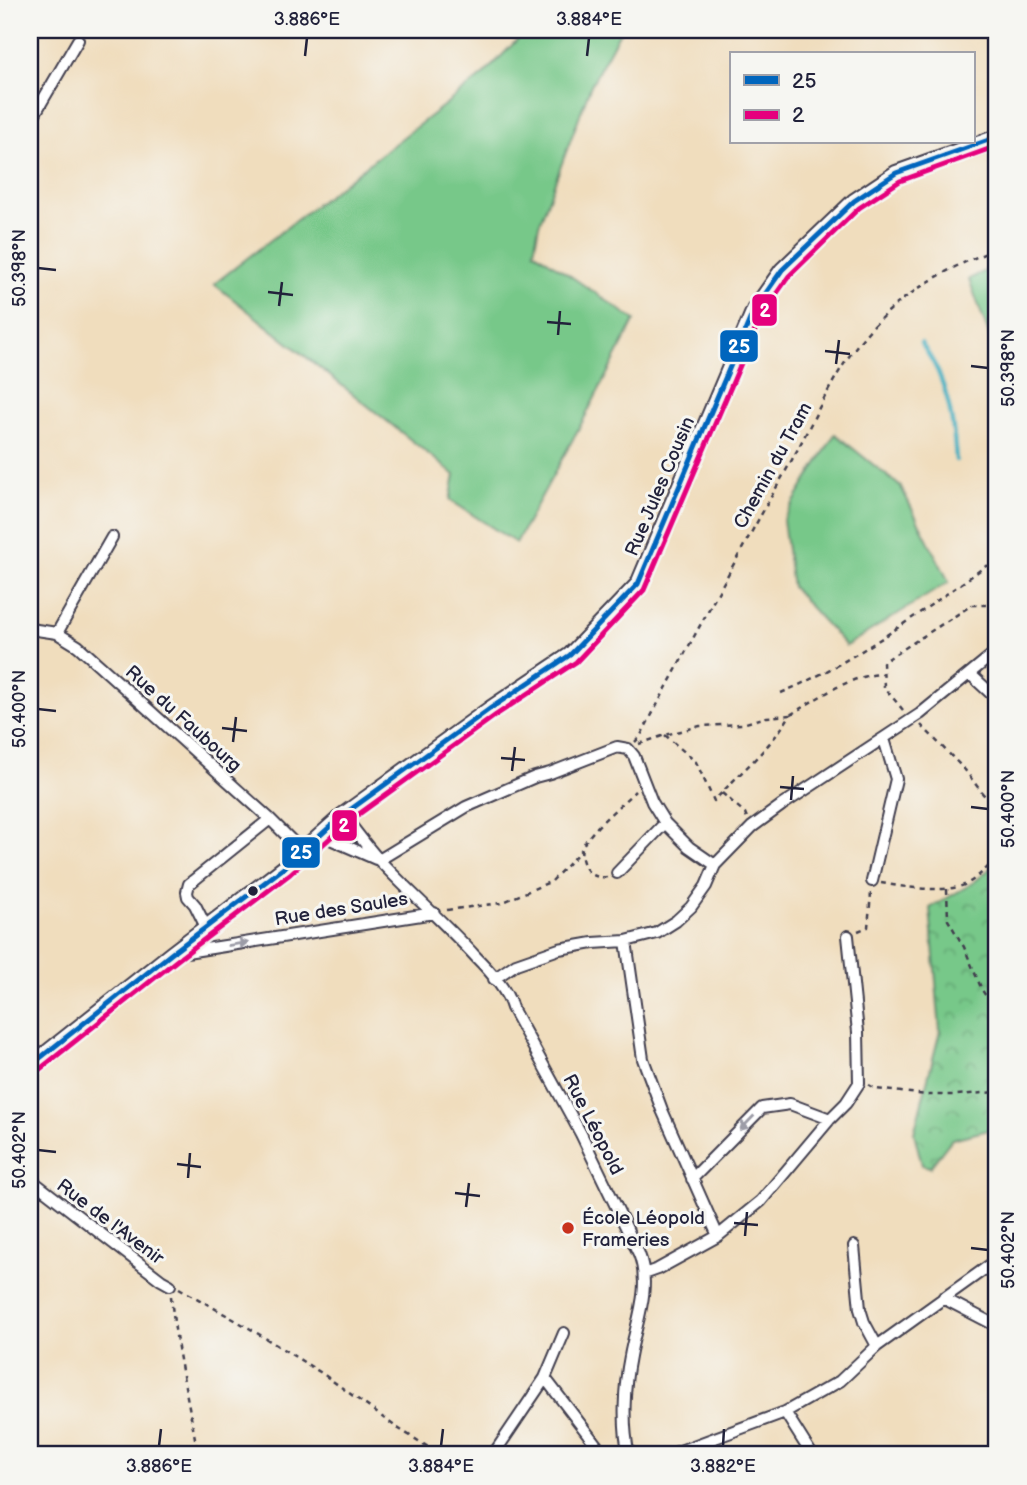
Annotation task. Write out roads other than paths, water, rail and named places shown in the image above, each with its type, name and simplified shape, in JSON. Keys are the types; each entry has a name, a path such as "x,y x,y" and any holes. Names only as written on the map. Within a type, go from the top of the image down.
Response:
{"street":[{"path":"30,122 78,40"},
{"name":"Rue Jules Cousin","path":"321,835 343,815 491,708 570,655 638,584 754,310 782,271 854,201 897,173 997,137"},
{"path":"57,633 112,537"},
{"name":"Rue du Faubourg","path":"30,629 57,633 78,646 303,852"},
{"path":"494,979 516,964 559,949 626,941 657,933 676,921 691,907 706,886 715,865 752,827 914,719 997,651"},
{"path":"970,674 997,699"},
{"path":"872,881 896,779 884,739"},
{"path":"379,860 466,807 524,781 622,747 634,756 655,808 665,823 689,847 715,865"},
{"name":"Rue Léopold","path":"343,815 379,860 484,966 511,1004 581,1134 639,1254 644,1274 644,1294 628,1370 625,1418 629,1455"},
{"path":"206,927 188,897 189,884 270,819"},
{"path":"617,873 665,823"},
{"name":"Rue Léopold","path":"321,835 379,860"},
{"name":"Rue des Saules","path":"30,1066 303,852 321,835"},
{"name":"Rue des Saules","path":"171,954 434,913"},
{"path":"644,1274 659,1269 718,1236 761,1201 846,1103 859,1083 858,1032 848,936"},
{"path":"626,941 643,1059 662,1110 718,1236"},
{"path":"692,1179 762,1108 790,1104 830,1119"},
{"name":"Rue de l'Avenir","path":"30,1179 170,1285"},
{"path":"854,1246 860,1309 877,1346"},
{"path":"669,1455 785,1412 839,1381 877,1346 995,1262"},
{"path":"943,1298 997,1326"},
{"path":"493,1455 545,1378 564,1333"},
{"path":"545,1378 604,1455"},
{"path":"785,1412 812,1455"}],"waterway":[{"path":"921,343 936,368 947,397 956,460"}],"place":[{"name":"École Léopold Frameries","path":"568,1228"}]}
